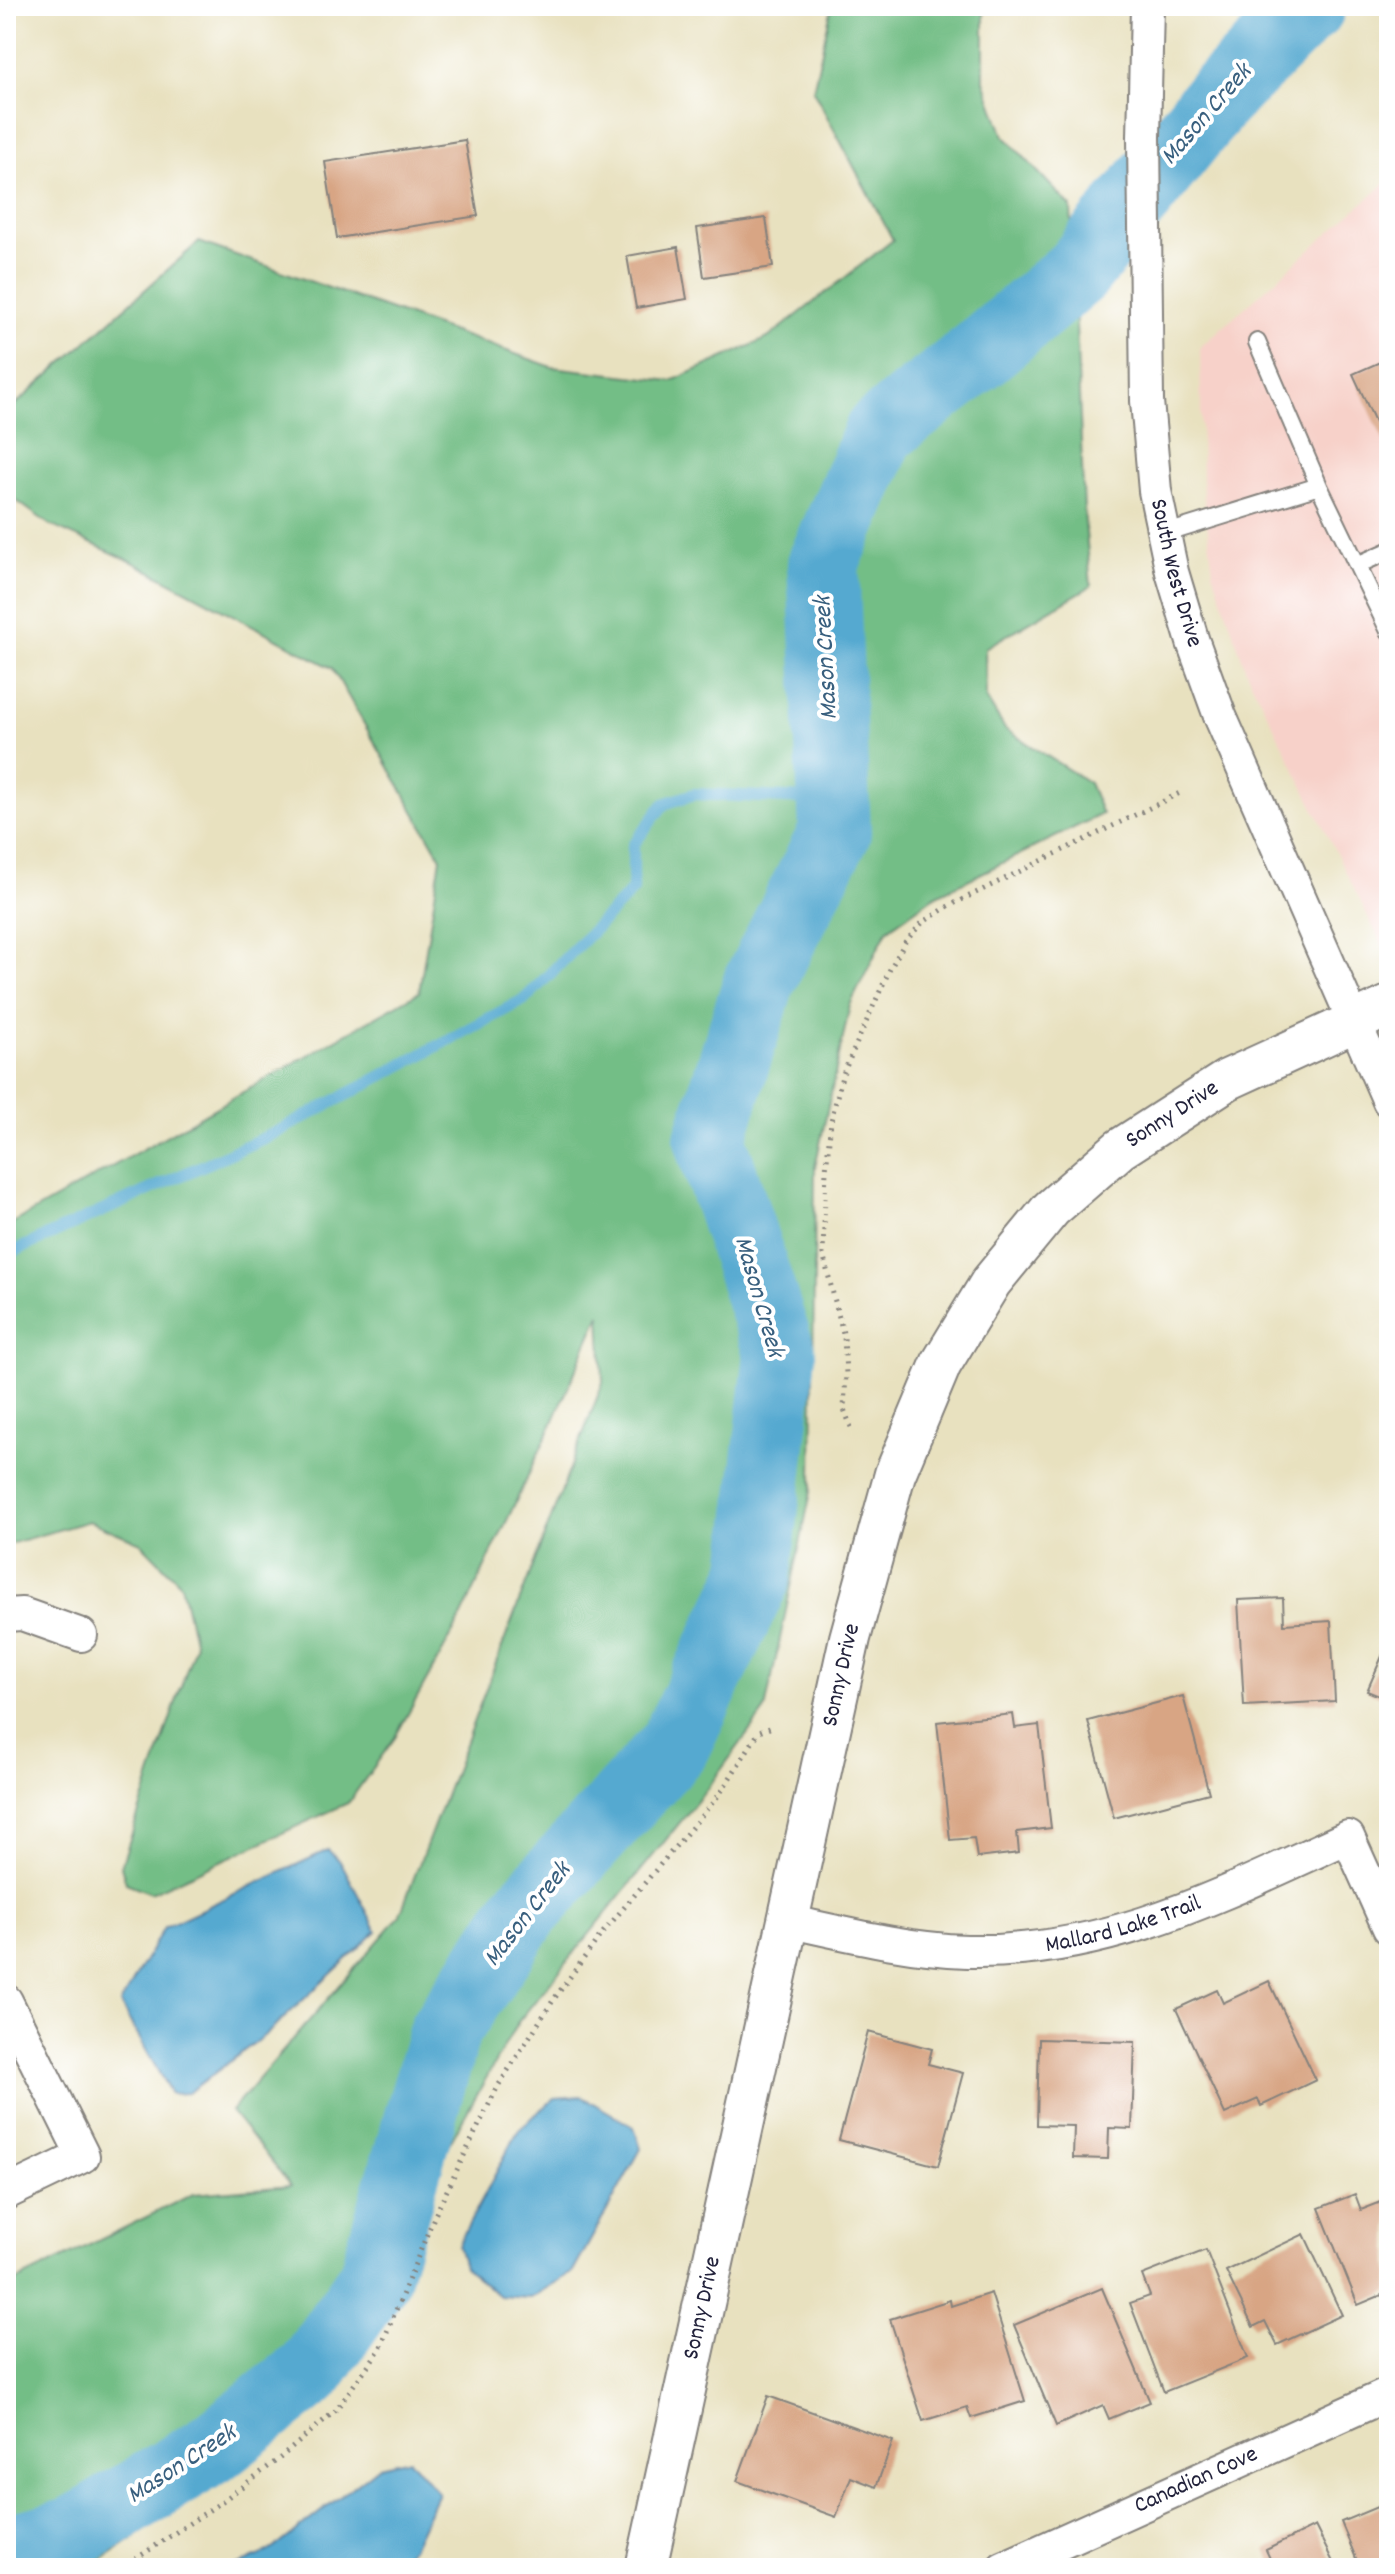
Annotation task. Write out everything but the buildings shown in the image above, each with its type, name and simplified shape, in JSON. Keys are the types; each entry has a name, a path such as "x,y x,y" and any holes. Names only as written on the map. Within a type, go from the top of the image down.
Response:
{"street":[{"name":"South West Drive","path":"1147,6 1144,137 1147,401 1155,491 1172,572 1220,716 1372,1014 1389,1101"},
{"name":"Sonny Drive","path":"646,2568 850,1638 895,1474 941,1364 991,1282 1051,1209 1120,1149 1227,1080 1372,1014"},
{"path":"6,1615 22,1614 81,1635"},
{"name":"Mallard Lake Trail","path":"787,1921 885,1943 968,1951 1056,1945 1125,1931 1203,1903 1348,1837 1389,1928"},
{"path":"6,2001 83,2156 6,2193"},
{"name":"Canadian Cove","path":"1003,2568 1389,2394"}],"lane":[{"path":"1257,342 1319,486 1389,631"},
{"path":"1164,534 1319,486"},
{"path":"1357,565 1389,551"}],"path":[{"path":"851,1427 844,1409 844,1337 823,1254 826,1170 831,1121 842,1076 890,969 905,942 922,923 947,907 1182,792"},
{"path":"122,2568 232,2494 335,2411 380,2349 435,2215 498,2086 554,1999 600,1936 719,1795 759,1732 775,1726"}],"shaded area":[{"path":"1389,180 1389,959 1247,673 1213,572 1202,480 1200,347"}],"green space":[{"path":"832,6 984,6 984,81 1004,136 1071,207 1084,511 1091,586 985,648 986,698 1005,729 1089,783 1102,814 933,897 887,930 850,1005 815,1167 812,1487 765,1710 704,1793 518,2022 437,2165 370,2333 327,2400 235,2469 90,2568 6,2568 6,2286 193,2194 291,2186 231,2111 399,1917 603,1382 600,1314 551,1427 459,1622 394,1739 348,1803 151,1893 126,1883 121,1866 195,1645 181,1584 141,1543 89,1521 6,1545 6,1227 419,992 441,858 332,668 135,563 50,525 6,493 6,413 199,242 552,367 672,381 768,338 893,240 813,90"}],"water":[{"path":"328,1850 341,1862 377,1931 269,2032 188,2093 171,2094 120,2004 164,1927"},
{"path":"581,2096 634,2127 641,2149 573,2272 530,2298 499,2296 464,2267 458,2245 519,2129 555,2098"},
{"path":"409,2459 438,2493 412,2548 390,2568 232,2568 272,2550 379,2466"}],"waterway":[{"name":"Mason Creek","path":"6,2550 72,2534 209,2451 309,2373 374,2278 445,2030 525,1911 674,1746 755,1577 780,1354 710,1139 759,982 835,832 823,564 880,432 975,358 1078,271 1217,99 1310,6"},
{"path":"6,1255 279,1131 525,999 633,890 633,845 664,804 694,794 832,800"}]}
